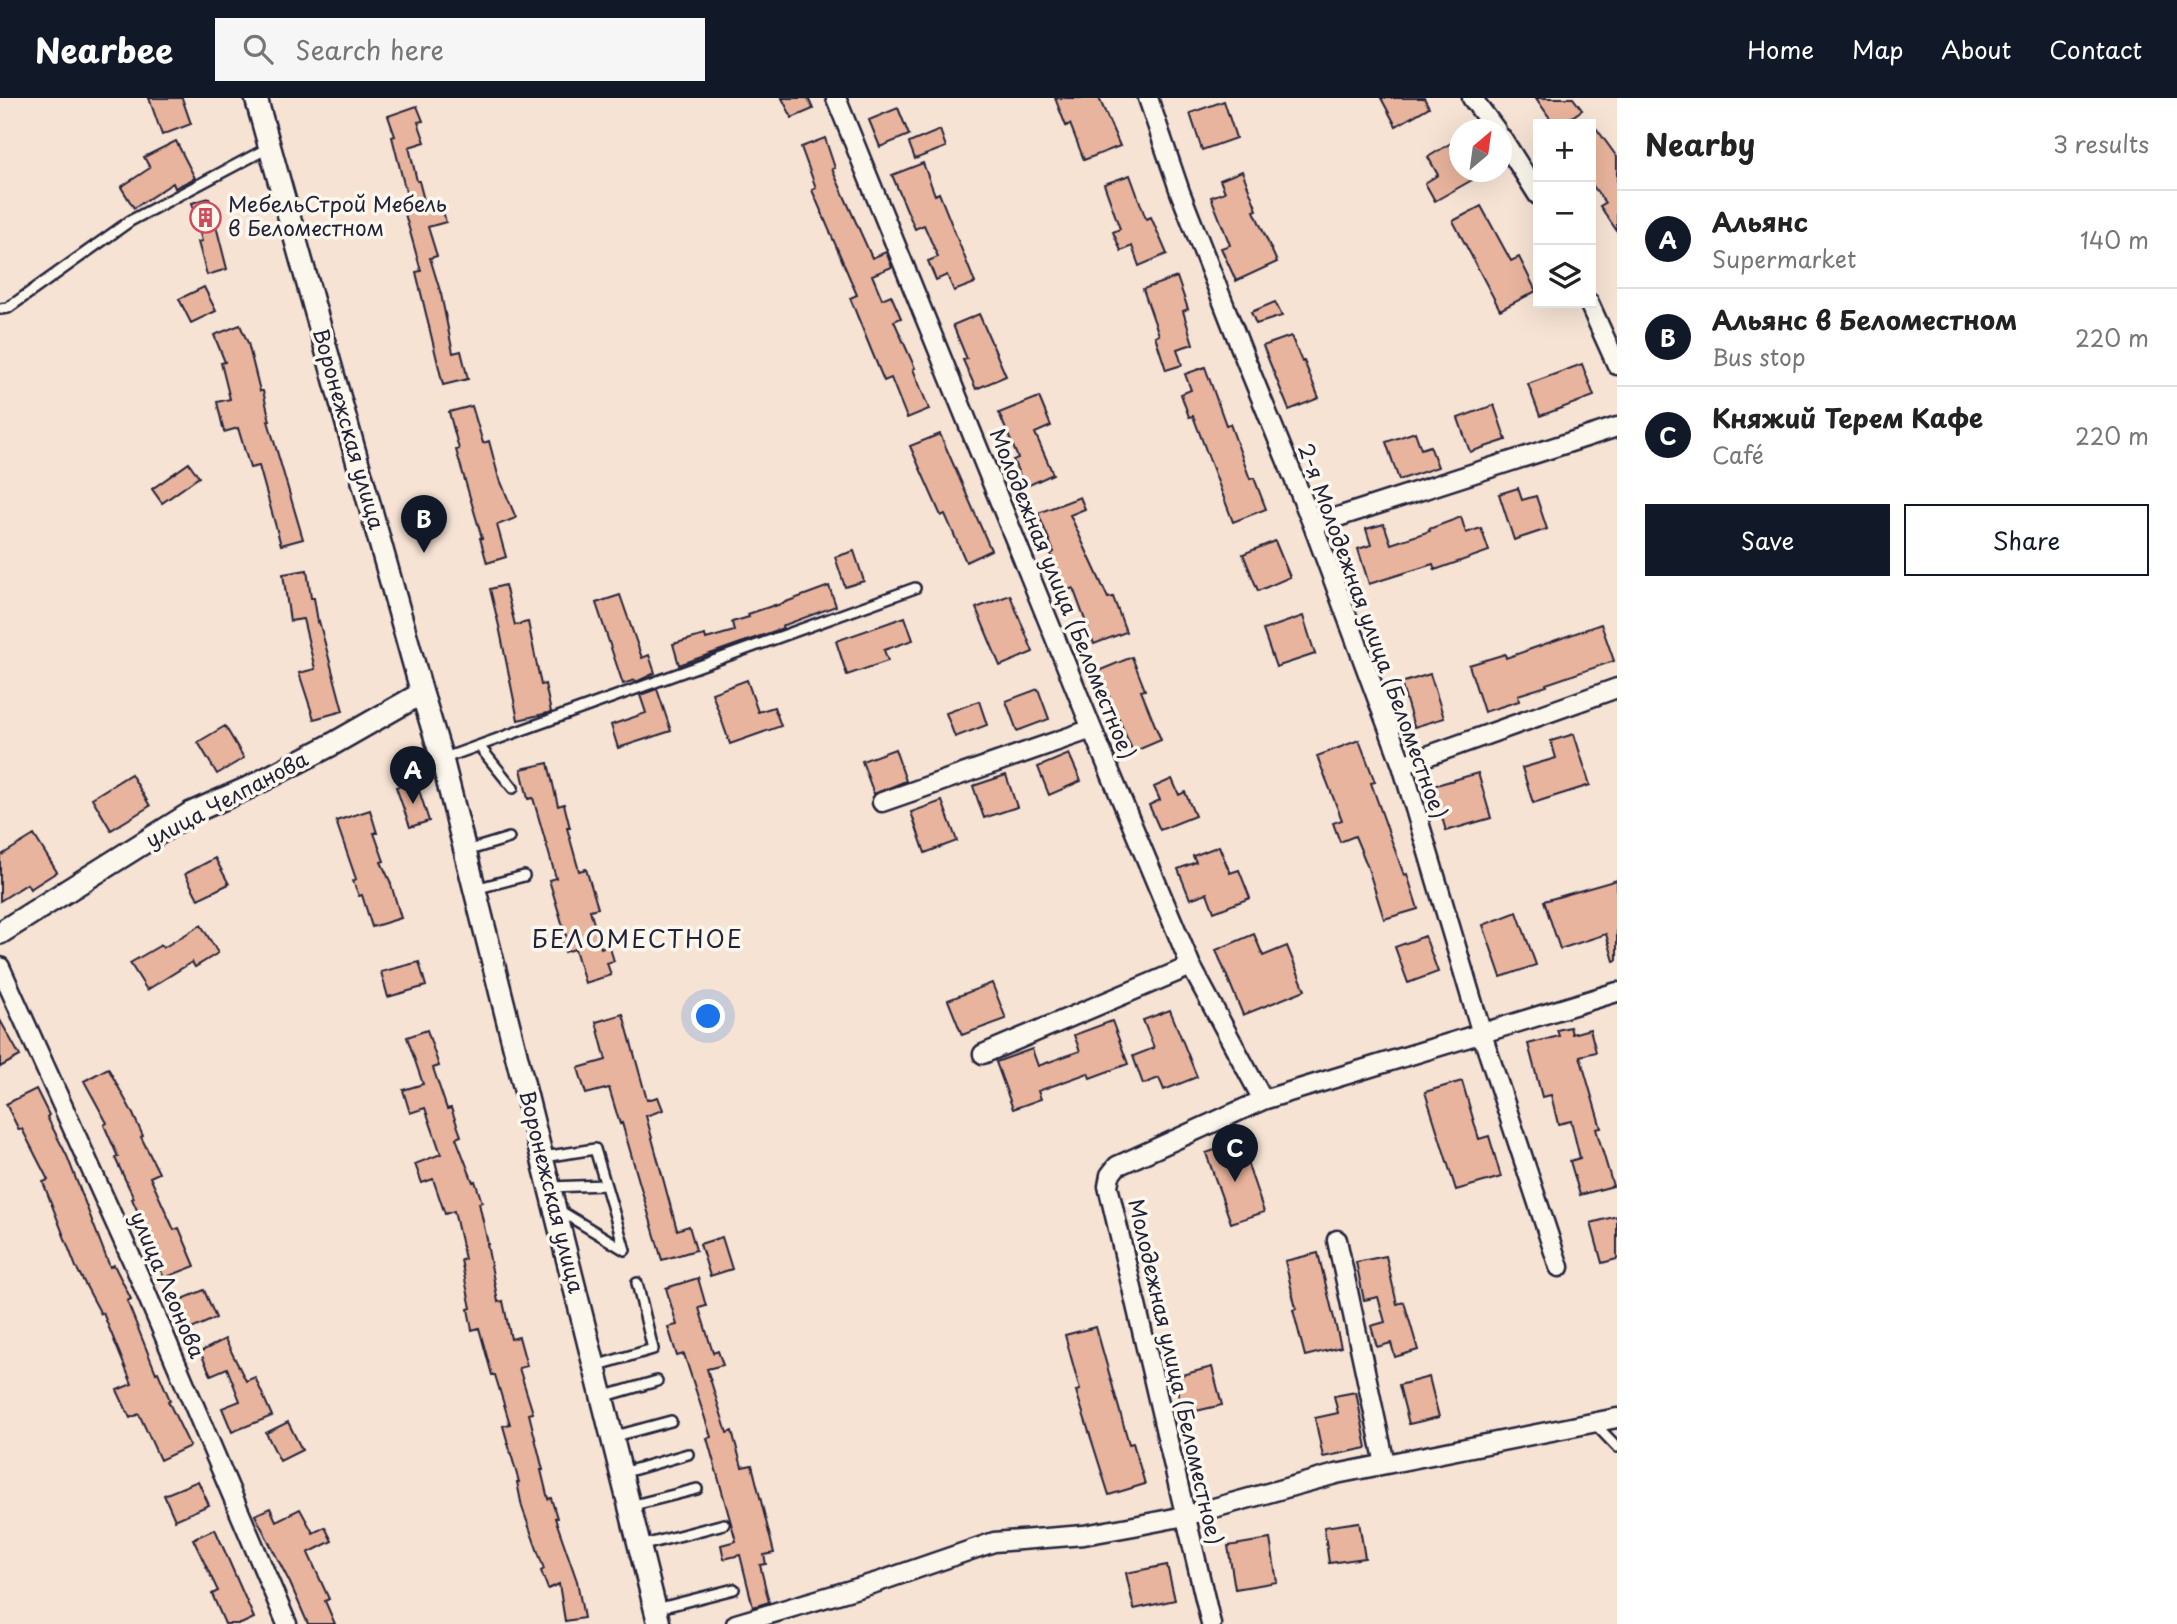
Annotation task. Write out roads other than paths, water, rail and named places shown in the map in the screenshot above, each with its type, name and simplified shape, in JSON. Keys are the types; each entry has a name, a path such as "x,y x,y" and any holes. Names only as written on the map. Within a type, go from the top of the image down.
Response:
{"street":[{"name":"Воронежская улица","path":"256,98 442,759 657,1617"},
{"name":"Молодежная улица (Беломестное)","path":"836,98 1191,966 1263,1100"},
{"name":"2-я Молодежная улица (Беломестное)","path":"1148,98 1195,231 1313,525 1402,765 1482,1034 1559,1267"},
{"path":"1472,98 1488,119"},
{"path":"1512,154 1533,187"},
{"path":"1591,308 1617,365"},
{"path":"1313,525 1617,427"},
{"path":"1402,765 1617,688"},
{"name":"улица Челпанова","path":"0,933 191,813 250,787 331,745 422,693"},
{"path":"882,802 1092,729"},
{"path":"983,1054 1191,966"},
{"name":"улица Леонова","path":"0,967 133,1262 287,1624"},
{"name":"Молодежная улица (Беломестное)","path":"1211,1624 1108,1186 1117,1166 1263,1100 1617,992"},
{"path":"1337,1240 1385,1464"},
{"path":"736,1624 878,1583 994,1542 1084,1535 1185,1516 1336,1474 1617,1418"}],"lane":[{"path":"0,309 8,308 130,221 270,147"},
{"path":"442,759 915,589"},
{"path":"479,746 513,788"},
{"path":"466,851 509,838"},
{"path":"475,889 524,876"},
{"path":"543,1157 595,1149 625,1250 552,1197"},
{"path":"552,1197 605,1185"},
{"path":"595,1366 653,1349 637,1283"},
{"path":"603,1397 657,1381"},
{"path":"612,1437 671,1421"},
{"path":"1593,1423 1617,1447"},
{"path":"622,1473 688,1454"},
{"path":"630,1506 697,1489"},
{"path":"640,1546 724,1524"},
{"path":"657,1617 734,1589"}],"place":[{"name":"МебельСтрой Мебель в Беломестном","path":"205,217"},
{"name":"Альянс в Беломестном","path":"424,553"},
{"name":"Альянс","path":"413,804"},
{"name":"Княжий Терем Кафе","path":"1235,1182"}],"district":[{"name":"БЕЛОМЕСТНОЕ","path":"638,940"}]}
